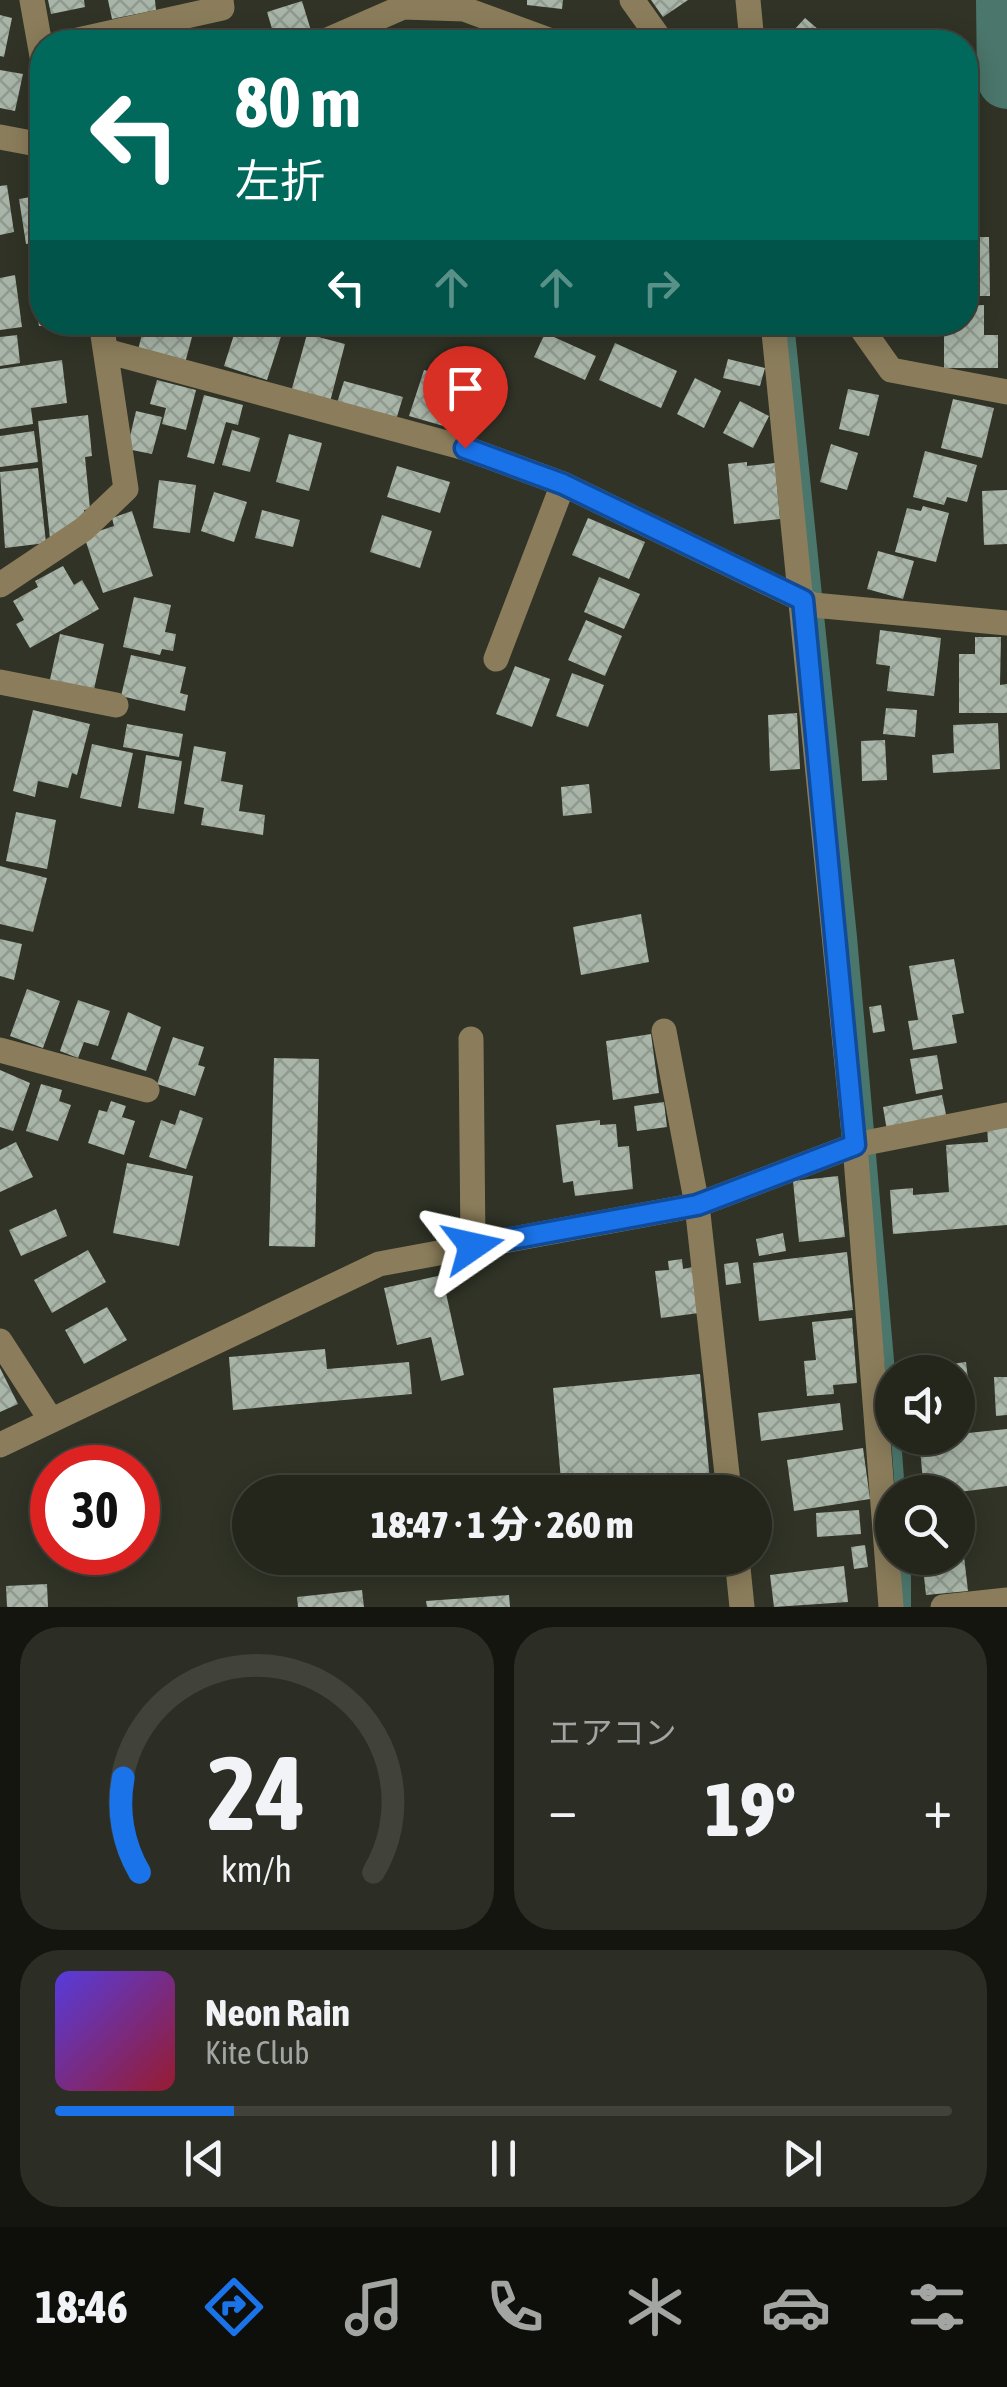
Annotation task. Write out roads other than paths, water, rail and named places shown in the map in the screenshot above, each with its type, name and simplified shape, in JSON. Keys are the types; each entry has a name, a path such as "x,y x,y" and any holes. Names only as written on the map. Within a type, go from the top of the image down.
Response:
{"street":[{"path":"32,0 38,30"},
{"path":"123,30 222,8 220,0"},
{"path":"632,0 653,30"},
{"path":"748,0 751,30"},
{"path":"350,30 403,7 464,9 521,30"},
{"path":"0,138 30,143"},
{"path":"0,585 84,529 126,489 103,335"},
{"path":"776,335 813,604 867,1143 891,1607"},
{"path":"865,335 891,370 1004,391"},
{"path":"106,351 465,448 563,484 813,604 1007,622"},
{"path":"496,659 563,484"},
{"path":"0,682 116,705"},
{"path":"664,1031 697,1205 728,1475"},
{"path":"472,1039 473,1246"},
{"path":"0,1050 147,1090"},
{"path":"0,1445 380,1264 697,1205 867,1143 1007,1115"},
{"path":"0,1341 51,1420"},
{"path":"739,1575 742,1607"},
{"path":"943,1607 1007,1600"}],"waterway":[{"path":"1006,0 1007,79"},
{"path":"790,335 852,937 889,1355"},
{"path":"897,1455 899,1475"},
{"path":"906,1575 906,1607"}]}
